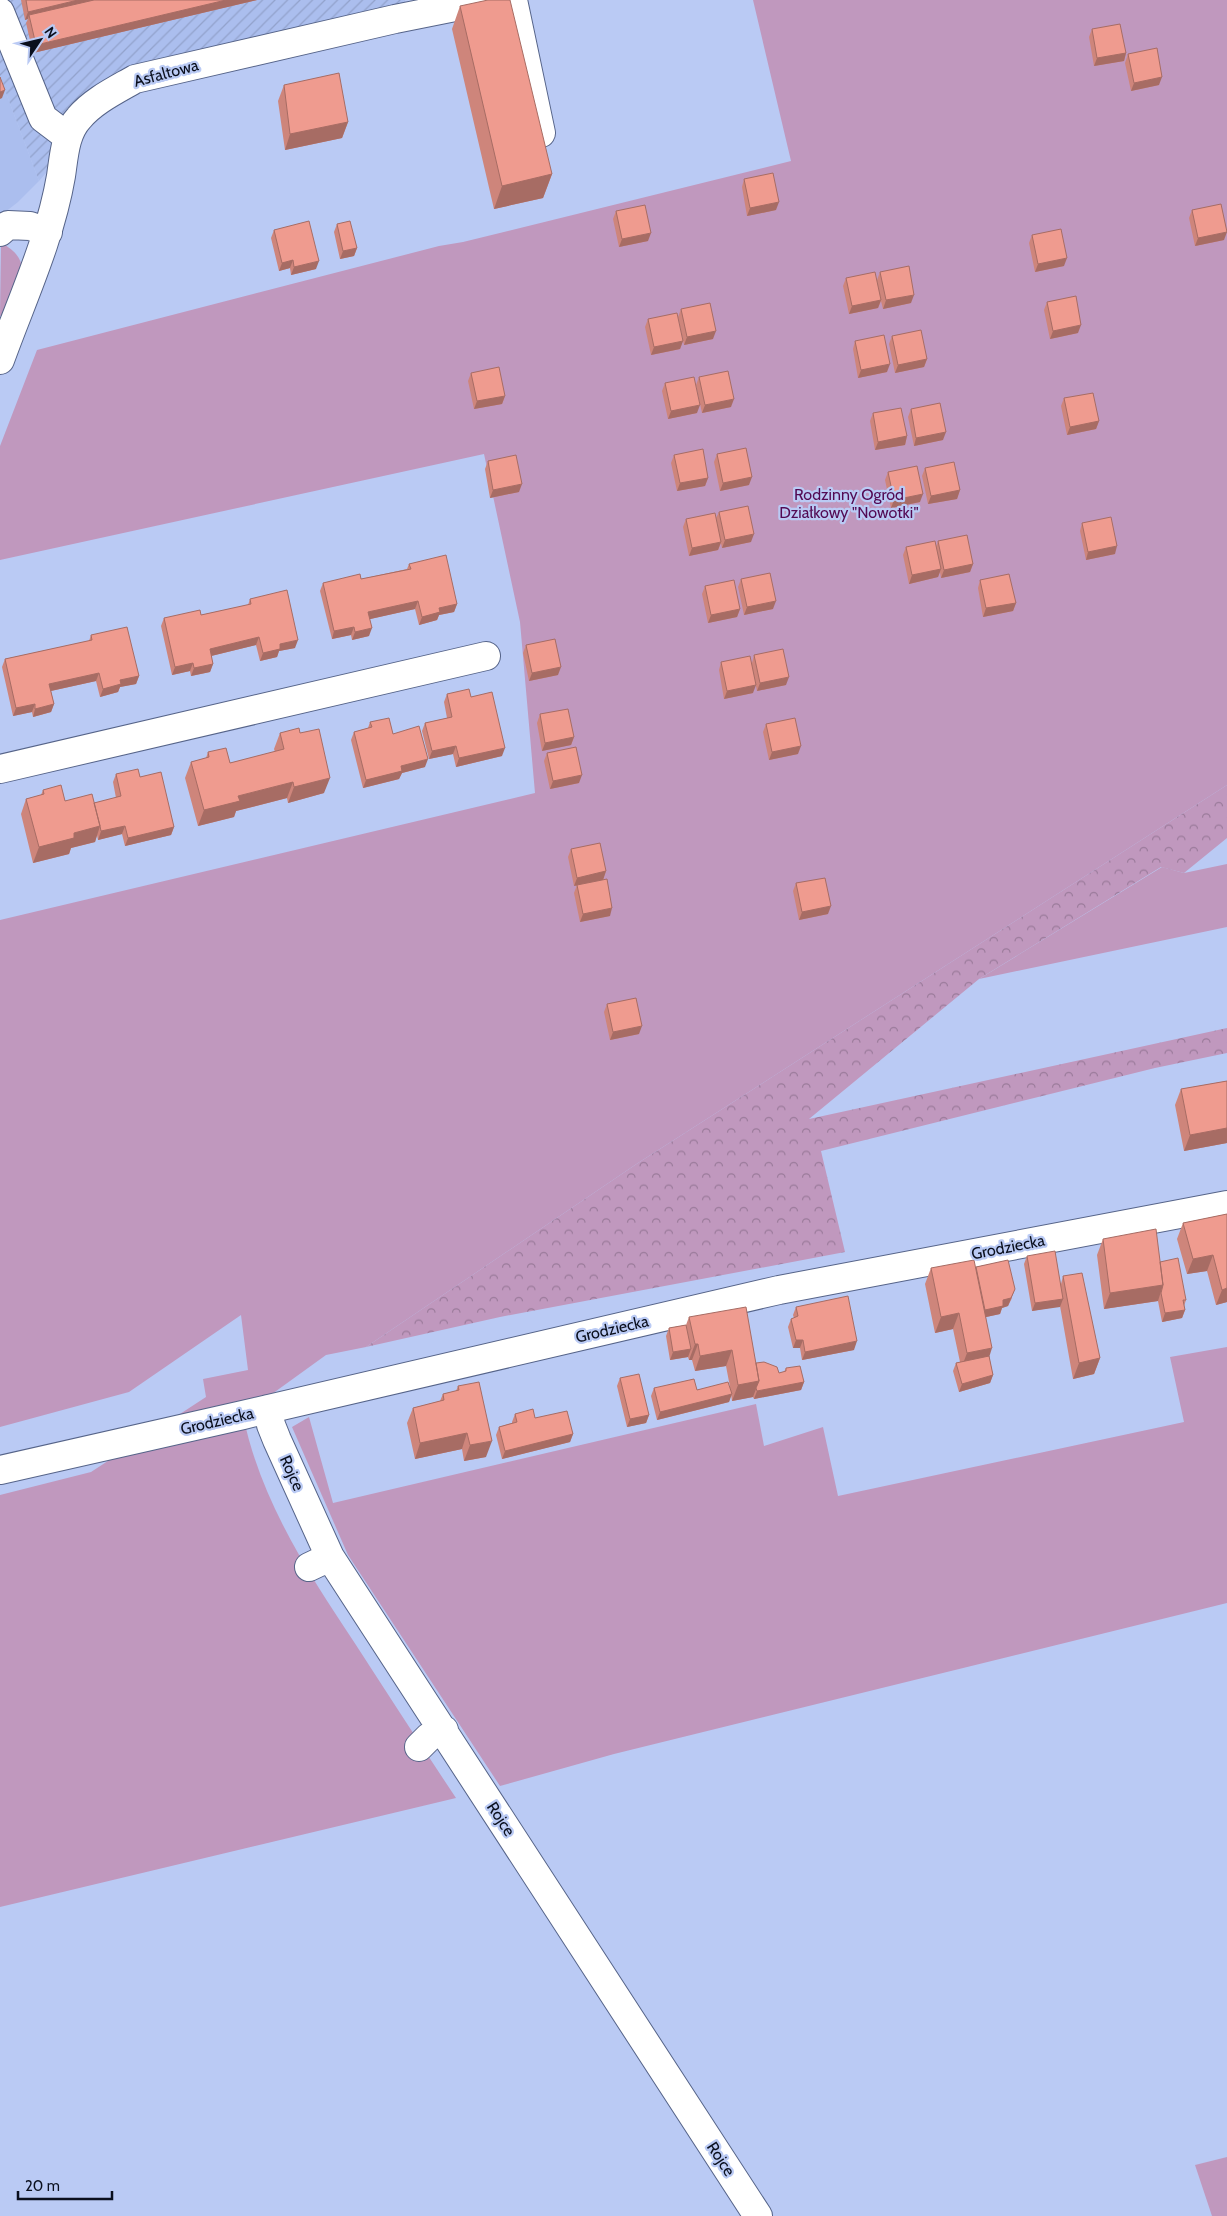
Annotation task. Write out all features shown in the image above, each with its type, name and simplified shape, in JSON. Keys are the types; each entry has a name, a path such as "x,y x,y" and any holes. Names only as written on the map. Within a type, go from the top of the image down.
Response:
{"street":[{"name":"Asfaltowa","path":"3,343 48,232 58,195 68,137 78,119 100,100 135,79 393,10 490,0"},
{"path":"512,0 546,156"},
{"path":"0,12 43,118 68,137"},
{"path":"3,225 30,226 48,232"},
{"path":"0,769 486,656"},
{"name":"Grodziecka","path":"0,1470 779,1290 1227,1205"},
{"name":"Rojce","path":"268,1409 271,1424 319,1562 444,1730 758,2216"},
{"path":"419,1747 429,1738 444,1730"}],"shaded area":[{"path":"0,0 405,0 411,29 136,93 94,119 39,181 0,77"},
{"path":"0,77 39,181 18,202 0,216"}],"green space":[{"name":"Rodzinny Ogród Działkowy \"Nowotki\"","path":"753,0 1227,0 1227,785 638,1163 366,1347 326,1355 243,1415 261,1477 288,1535 321,1591 456,1798 0,1907 0,1495 91,1472 206,1397 203,1379 248,1370 241,1315 129,1392 0,1427 0,920 535,793 520,622 484,454 0,560 0,446 37,350 439,246 463,242 791,161"},
{"path":"1,243 12,250 19,258 22,266 19,284 4,314 0,316"},
{"path":"1227,785 1227,838 1184,873 1161,867 979,979 809,1119 1227,1028 1227,1053 1155,1068 821,1151 845,1252 500,1317 366,1347 638,1163"},
{"path":"1227,864 1227,927 979,979 1162,867 1184,873"},
{"path":"1227,1347 1227,1603 614,1754 500,1786 348,1555 292,1427 309,1417 333,1503 756,1404 764,1446 823,1427 838,1496 1184,1422 1170,1357"},
{"path":"1227,2157 1227,2216 1212,2216 1195,2165"}],"building":[{"path":"26,0 78,0 28,12"},
{"path":"94,0 226,0 36,45 29,15"},
{"path":"488,0 510,0 552,174 502,186 460,6"},
{"path":"1120,24 1126,53 1097,58 1092,29"},
{"path":"1157,48 1162,77 1134,83 1128,54"},
{"path":"339,73 348,122 290,134 284,85"},
{"path":"0,77 5,90 0,92"},
{"path":"773,173 779,202 750,208 744,179"},
{"path":"1221,204 1227,232 1198,238 1192,210"},
{"path":"645,205 651,233 622,239 616,211"},
{"path":"309,221 319,261 294,267 293,260 282,263 274,230"},
{"path":"350,221 357,248 343,251 337,224"},
{"path":"1061,229 1067,258 1038,264 1032,235"},
{"path":"909,266 914,295 886,300 880,272"},
{"path":"875,272 881,300 852,306 846,278"},
{"path":"1076,296 1081,325 1053,331 1047,302"},
{"path":"710,303 716,331 687,337 681,309"},
{"path":"677,313 683,341 654,347 648,319"},
{"path":"921,330 927,359 898,365 892,336"},
{"path":"884,335 890,364 861,370 855,341"},
{"path":"499,367 505,396 477,401 471,373"},
{"path":"728,371 734,399 705,405 699,377"},
{"path":"694,377 700,405 671,411 665,383"},
{"path":"1093,393 1099,421 1070,427 1064,398"},
{"path":"940,403 946,432 916,438 911,409"},
{"path":"901,408 907,436 878,442 873,413"},
{"path":"746,448 752,477 723,483 717,454"},
{"path":"703,449 708,478 680,483 674,455"},
{"path":"516,455 522,484 493,490 488,461"},
{"path":"954,462 960,490 931,496 925,468"},
{"path":"917,466 923,494 894,500 888,472"},
{"path":"748,506 754,534 725,540 719,512"},
{"path":"715,513 721,542 692,548 686,519"},
{"path":"1111,517 1117,546 1088,552 1082,523"},
{"path":"967,535 973,564 944,570 938,541"},
{"path":"935,541 941,569 912,575 906,547"},
{"path":"446,555 457,604 439,608 440,612 422,617 418,601 368,612 372,628 355,632 354,627 334,631 323,583 360,574 361,579 411,569 409,564"},
{"path":"770,573 776,601 747,607 741,579"},
{"path":"1009,574 1016,603 986,608 980,580"},
{"path":"734,580 740,609 711,615 705,586"},
{"path":"287,590 298,640 280,644 280,649 263,653 259,637 210,649 213,664 194,668 193,663 175,667 164,618 200,610 201,615 251,604 250,599"},
{"path":"127,627 139,676 120,680 121,684 103,689 99,673 49,684 54,704 35,709 35,704 16,708 5,659 92,640 91,635"},
{"path":"555,639 561,667 532,673 526,645"},
{"path":"783,649 789,677 760,683 754,655"},
{"path":"750,656 756,685 727,691 721,662"},
{"path":"469,689 471,697 492,692 505,748 459,758 456,746 432,751 425,723 452,717 447,694"},
{"path":"568,709 574,737 545,743 540,714"},
{"path":"389,718 393,734 419,726 428,759 401,766 402,771 366,780 354,732 372,727 370,722"},
{"path":"795,718 801,746 772,752 766,724"},
{"path":"299,728 300,733 319,729 330,778 294,787 293,782 238,796 240,801 204,810 191,762 209,757 208,752 226,748 230,763 284,749 280,733"},
{"path":"576,747 582,775 553,781 547,753"},
{"path":"138,769 140,777 161,772 174,827 128,838 125,826 101,831 94,803 121,796 116,774"},
{"path":"61,785 65,801 92,794 100,826 74,833 74,838 39,847 26,799 44,794 43,790"},
{"path":"600,843 606,871 577,878 571,849"},
{"path":"825,878 831,906 802,912 796,883"},
{"path":"607,879 612,908 583,914 577,885"},
{"path":"636,998 642,1026 613,1032 607,1004"},
{"path":"1227,1081 1227,1128 1190,1135 1181,1089"},
{"path":"1227,1214 1227,1288 1222,1290 1213,1255 1193,1259 1183,1223"},
{"path":"1156,1229 1163,1285 1110,1293 1103,1239"},
{"path":"1055,1251 1063,1299 1035,1303 1027,1256"},
{"path":"1178,1258 1186,1300 1183,1300 1185,1310 1165,1313 1161,1293 1163,1285 1160,1262"},
{"path":"974,1260 992,1348 967,1353 959,1313 941,1317 931,1268"},
{"path":"1008,1260 1015,1289 1011,1298 1003,1300 1003,1306 985,1310 976,1267"},
{"path":"1082,1273 1100,1358 1079,1363 1063,1276"},
{"path":"848,1296 857,1341 805,1352 803,1340 796,1340 791,1319 798,1316 796,1307"},
{"path":"746,1307 759,1381 738,1385 732,1350 700,1356 698,1344 695,1344 689,1317"},
{"path":"686,1325 691,1349 673,1352 669,1328"},
{"path":"989,1356 993,1375 962,1384 956,1363"},
{"path":"764,1362 777,1367 779,1373 786,1371 786,1368 800,1366 804,1382 757,1391 756,1388 759,1381 756,1363"},
{"path":"639,1374 649,1415 630,1419 620,1378"},
{"path":"694,1379 697,1390 728,1382 732,1394 660,1412 654,1388"},
{"path":"479,1382 492,1441 470,1445 467,1433 420,1443 413,1408 444,1400 443,1394 459,1390 458,1386"},
{"path":"533,1409 535,1418 567,1411 573,1434 505,1451 499,1427 517,1422 515,1414"}]}
